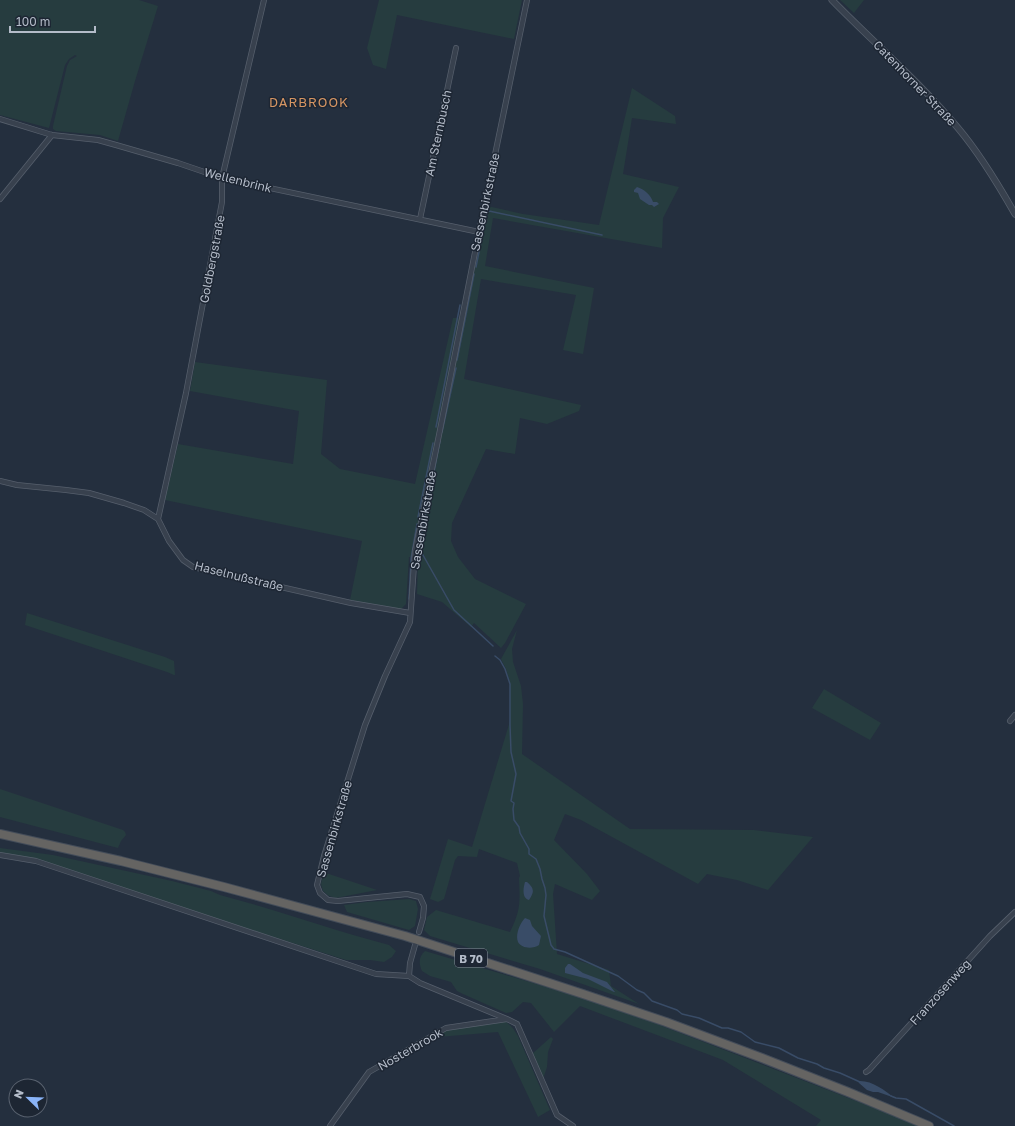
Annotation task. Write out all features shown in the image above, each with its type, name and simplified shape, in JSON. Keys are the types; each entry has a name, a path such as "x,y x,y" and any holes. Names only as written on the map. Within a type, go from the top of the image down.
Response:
{"highway":[{"name":"B 70","path":"0,834 121,861 405,936 666,1022 791,1069 929,1126"}],"street":[{"name":"Goldbergstraße","path":"158,518 186,393 221,210 222,178 264,0"},
{"name":"Sassenbirkstraße","path":"418,932 423,918 424,906 420,897 407,894 338,901 328,900 320,893 317,885 324,856 365,725 385,676 410,622 415,551 527,0"},
{"name":"Catenhorner Straße","path":"832,0 927,92 959,128 991,174 1015,214"},
{"name":"Am Sternbusch","path":"420,219 456,48"},
{"name":"Wellenbrink","path":"0,119 52,135 98,140 178,163 222,178 479,232"},
{"path":"0,199 52,135"},
{"path":"0,481 17,485 88,493 144,510 158,518"},
{"name":"Haselnußstraße","path":"158,518 169,540 183,560 193,566 351,603 410,613"},
{"path":"1010,721 1015,715"},
{"path":"0,855 36,861 376,974 409,976 420,983 507,1019 517,1024 557,1116 573,1126"},
{"name":"Franzosenweg","path":"866,1072 990,936 1015,912"},
{"path":"409,976 410,963 415,945"},
{"name":"Nosterbrook","path":"330,1126 369,1072 446,1028 507,1019"}],"green space":[{"path":"0,0 139,0 158,6 118,141 100,135 56,131 53,129 67,66 70,60 77,56 75,55 69,59 65,65 49,128 0,115"},
{"path":"379,0 522,0 514,39 397,15 386,69 373,65 367,48"},
{"path":"840,0 864,0 854,13"},
{"path":"632,88 675,116 676,124 632,118 623,174 679,187 663,218 662,248 493,218 485,266 594,288 583,354 563,350 576,295 481,279 464,379 581,405 579,411 547,424 520,418 515,454 486,449 452,523 451,541 458,557 475,579 526,604 501,648 474,623 471,627 442,602 417,594 418,559 409,557 406,604 401,609 350,600 362,541 165,500 178,444 293,464 299,411 190,391 195,362 327,380 321,454 340,469 415,484 453,318 466,318 487,206 523,214 599,225"},
{"path":"27,613 165,657 174,661 175,675 25,625"},
{"path":"517,630 512,649 513,662 521,686 523,704 522,754 630,829 754,830 813,837 768,890 737,880 707,874 698,884 581,820 565,814 554,840 587,874 600,891 592,900 555,884 553,894 557,954 609,970 611,986 639,1004 540,969 430,936 424,930 427,917 436,910 510,932 516,918 520,893 520,876 517,863 479,849 477,857 458,856 455,860 444,899 438,902 430,899 448,839 472,847 510,721 510,682 501,659"},
{"path":"824,689 881,723 870,740 812,708"},
{"path":"0,789 123,830 126,835 118,848 0,817"},
{"path":"0,848 53,855 211,891 220,895 389,945 396,951 392,957 384,962 370,960 346,960 36,859 0,853"},
{"path":"326,873 377,890 336,898 329,896 323,891 321,884 323,875"},
{"path":"409,899 416,901 418,909 415,926 409,930 347,912 344,905 367,902"},
{"path":"425,951 587,999 657,1024 921,1126 816,1126 821,1120 723,1060 580,1006 554,1032 531,1003 523,1002 512,1012 506,1013 463,994 457,991 451,982 430,976 422,971 420,961 421,956"},
{"path":"502,1020 512,1027 518,1036 550,1110 538,1117 498,1032 438,1037 445,1031"},
{"path":"551,1037 553,1039 548,1052 547,1067 543,1079 532,1054"}],"water":[{"path":"637,187 647,193 653,202 657,202 659,204 654,207 640,199 638,193 634,192"},
{"path":"525,882 527,882 533,891 529,900 524,895"},
{"path":"525,918 530,920 532,926 541,936 539,945 531,948 522,946 517,939 518,929"},
{"path":"568,964 583,973 607,982 615,992 588,979 565,973 565,968"},
{"path":"858,1081 873,1084 895,1098 867,1090"}],"waterway":[{"path":"476,267 487,212 489,211 602,235"},
{"path":"457,360 474,274"},
{"path":"436,427 460,305"},
{"path":"442,432 456,368"},
{"path":"440,441 419,548 454,610 493,646"},
{"path":"418,517 433,443"},
{"path":"409,599 411,559 417,524"},
{"path":"495,656 500,660 505,669 510,684 511,752 516,774 511,801 514,803 514,820 519,827 520,833 529,849 529,854 536,859 540,869 546,895 544,916 551,945 554,949 565,952 618,976 637,990 644,993 652,1001 677,1010 682,1014 699,1018 722,1028 728,1028 741,1032 755,1042 779,1048 798,1058 817,1064 860,1082"},
{"path":"891,1096 906,1099 954,1126"}],"district":[{"name":"DARBROOK","path":"309,102"}]}
